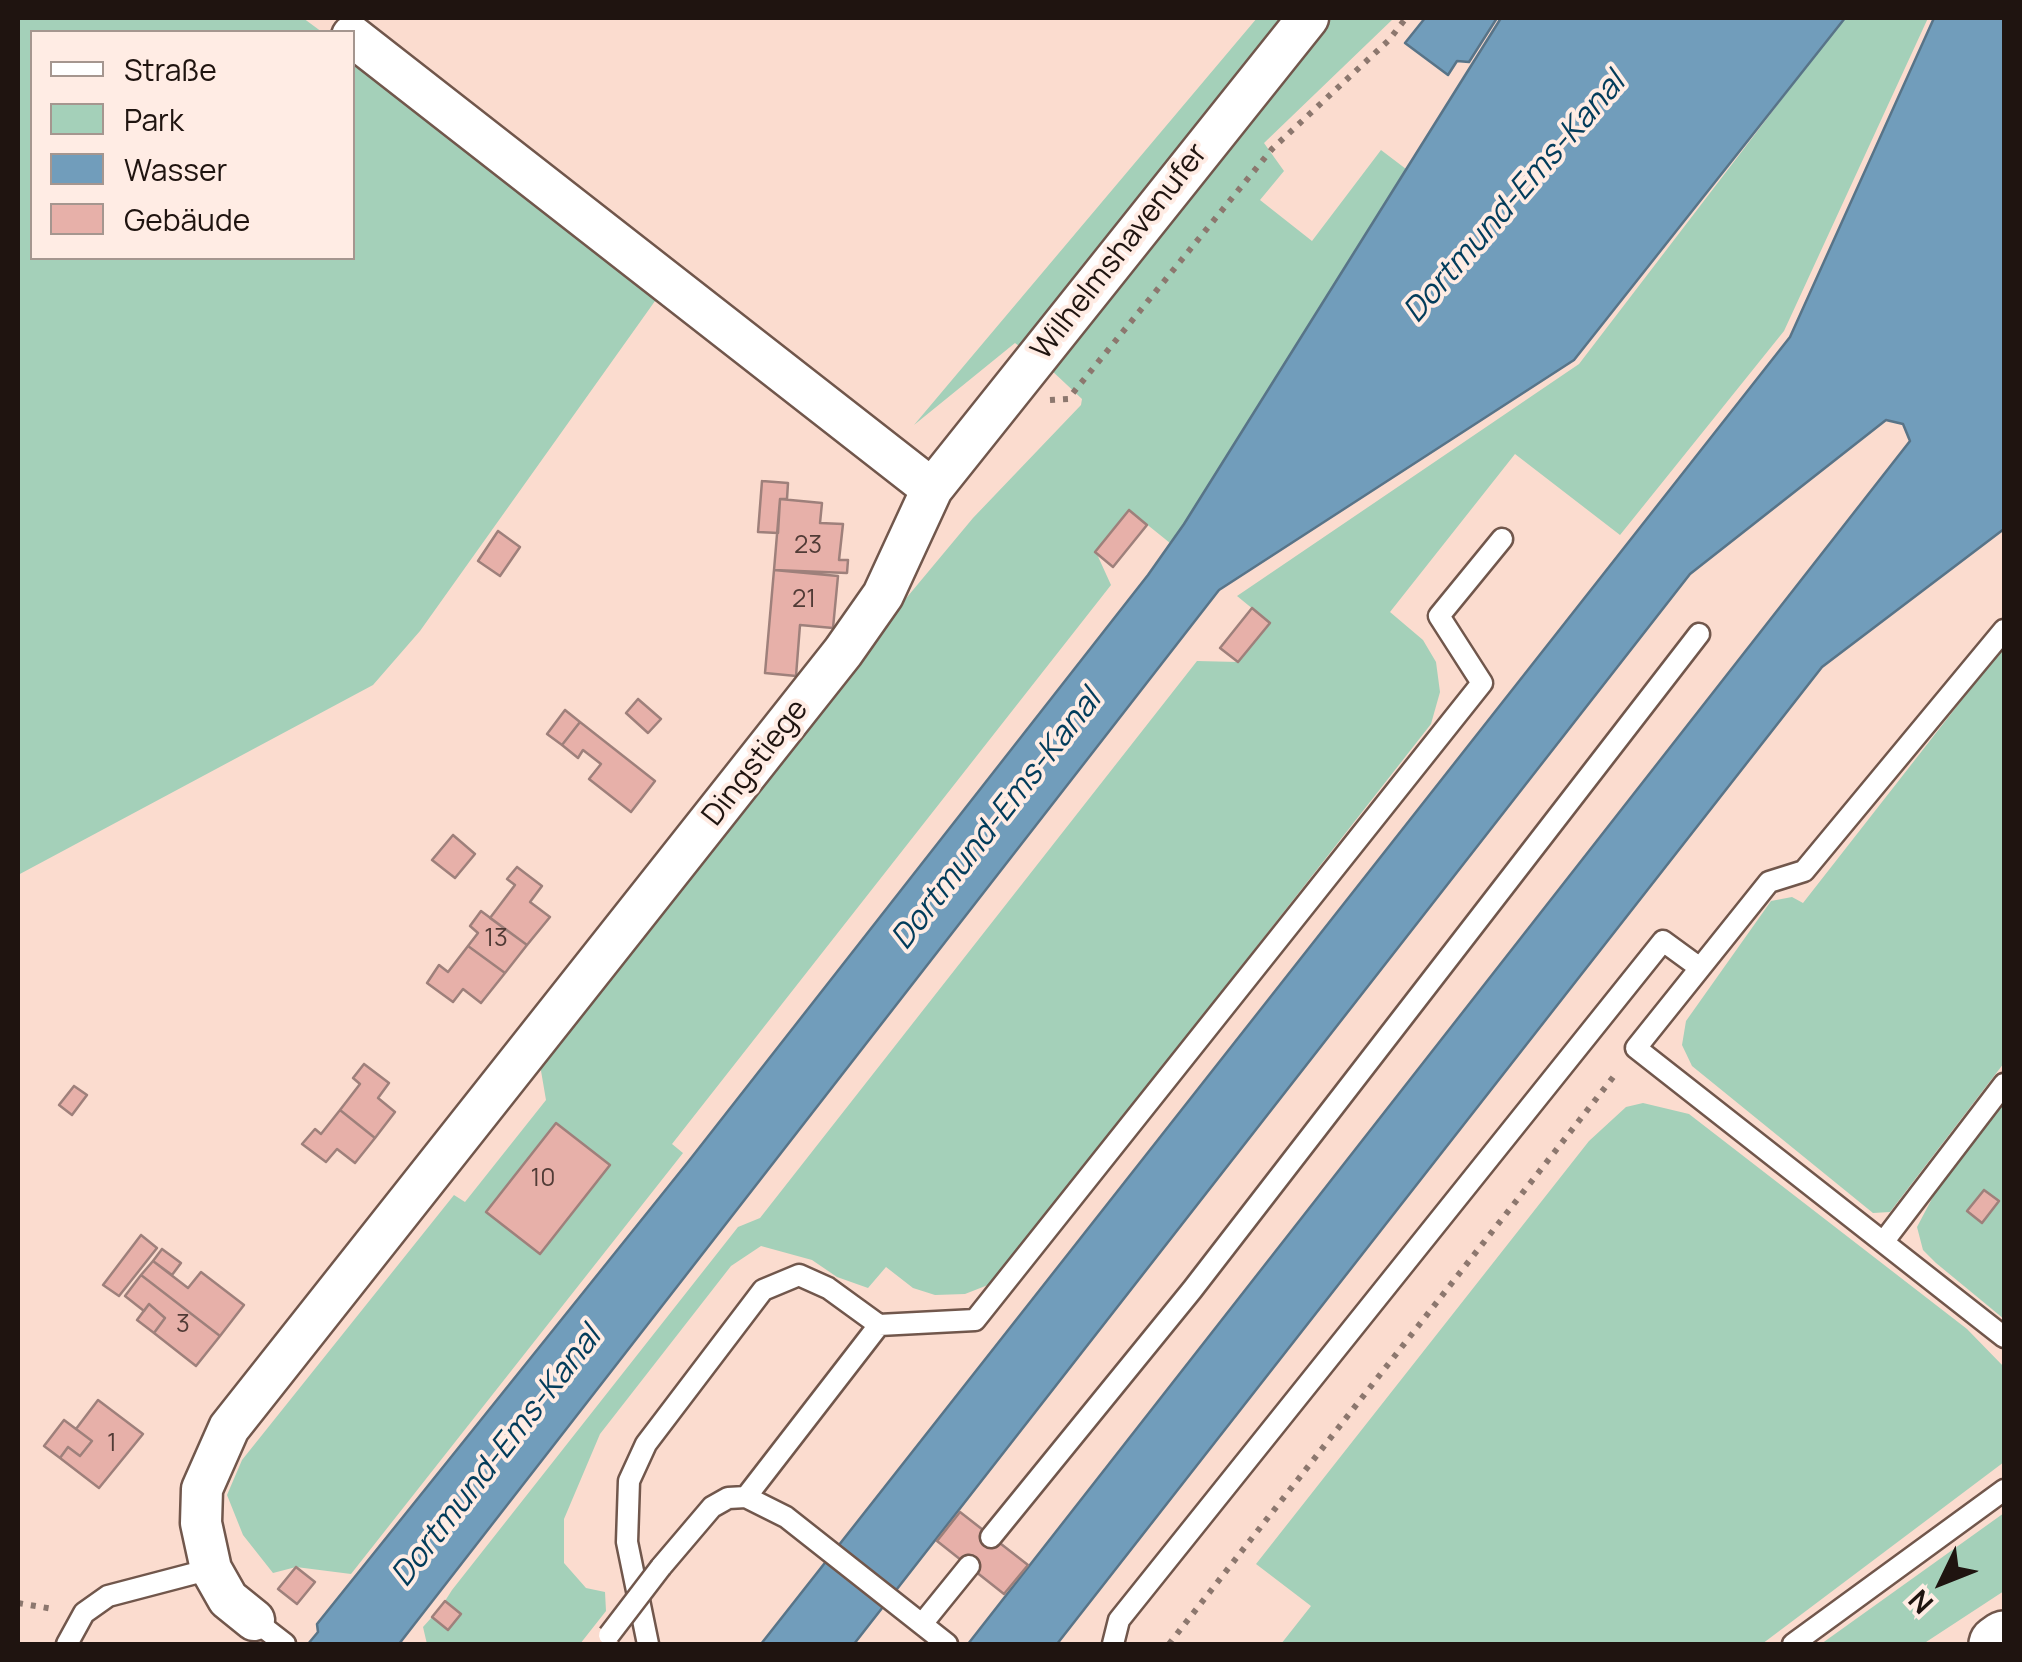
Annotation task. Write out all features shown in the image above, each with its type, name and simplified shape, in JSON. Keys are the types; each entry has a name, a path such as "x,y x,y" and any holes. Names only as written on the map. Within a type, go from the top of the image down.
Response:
{"main road":[{"path":"1996,1644 2004,1639"}],"street":[{"name":"Wilhelmshavenufer","path":"932,489 1308,18"},
{"path":"355,38 932,489"},
{"name":"Dingstiege","path":"269,1632 228,1599 211,1569 201,1523 202,1489 211,1460 230,1428 843,652 883,594 932,489"}],"lane":[{"path":"648,1644 625,1521 629,1481 646,1444 764,1290 779,1280 798,1275 828,1288 879,1326 976,1320 1482,683 1440,616 1502,539"},
{"path":"2004,630 1804,871 1769,882 1636,1048 2004,1336"},
{"path":"991,1537 1192,1290 1699,634"},
{"path":"1113,1644 1119,1620 1143,1589 1663,941 1700,968"},
{"path":"1884,1241 2004,1084"},
{"path":"746,1497 879,1326"},
{"path":"1793,1644 2004,1490"},
{"path":"604,1640 712,1507 728,1498 746,1497 786,1517 948,1644"},
{"path":"922,1624 969,1566"},
{"path":"67,1644 84,1613 108,1596 211,1569"}],"path":[{"path":"1085,380 1272,148 1389,40 1406,18"},
{"path":"1169,1644 1636,1048"}],"green space":[{"path":"18,18 303,18 319,30 30,30 30,260 355,260 355,58 660,294 420,631 373,685 18,875"},
{"path":"1257,18 1394,18 1264,143 1284,171 1260,200 1312,241 1381,150 1406,169 1184,524 1170,543 1129,510 1096,552 1111,585 672,1144 683,1153 351,1574 296,1567 273,1573 243,1535 227,1495 242,1460 454,1195 465,1202 546,1100 540,1065 888,620 973,518 1081,405 1082,399 1015,343 914,425"},
{"path":"1844,18 1928,18 1784,331 1620,535 1515,454 1390,612 1423,640 1436,662 1440,692 1431,724 993,1283 965,1294 935,1295 913,1288 886,1267 868,1288 837,1277 812,1260 761,1246 731,1266 600,1434 564,1519 564,1563 586,1588 605,1592 606,1611 580,1644 427,1644 423,1627 432,1617 448,1629 461,1614 445,1601 452,1590 738,1227 760,1218 1197,661 1238,662 1270,623 1237,596 1579,364"},
{"path":"2004,646 2004,1063 1890,1212 1873,1213 1692,1066 1682,1045 1686,1021 1771,901 1792,897 1803,903"},
{"path":"2004,1102 2004,1319 1923,1250 1917,1227 1936,1191"},
{"path":"1643,1103 1689,1114 1967,1329 2004,1367 2004,1462 1762,1644 1281,1644 1311,1606 1256,1564 1589,1141 1626,1107"},
{"path":"2004,1513 2004,1591 1923,1644 1821,1644"}],"water":[{"path":"1425,18 1497,18 1469,62 1457,61 1448,75 1405,43"},
{"name":"Dortmund-Ems-Kanal","path":"1501,18 1845,18 1574,360 1219,590 399,1644 308,1644 318,1632 317,1624 688,1162 1148,575 1184,524"},
{"path":"1934,18 2004,18 2004,529 1822,667 1057,1644 968,1644 1910,441 1903,424 1886,420 1690,574 854,1644 761,1644 1790,337"}],"building":[{"path":"762,481 788,483 787,499 780,499 778,533 758,532"},
{"path":"780,499 822,503 820,523 843,524 839,560 848,560 847,573 774,570"},
{"path":"1129,510 1147,525 1113,567 1095,552"},
{"path":"498,531 520,547 500,576 478,561"},
{"path":"774,570 838,576 833,628 800,625 796,676 765,673"},
{"path":"1252,608 1270,623 1238,662 1220,648"},
{"path":"638,699 661,719 648,733 626,713"},
{"path":"565,710 580,722 562,745 547,734"},
{"path":"580,722 655,781 631,812 589,779 601,764 583,750 578,758 562,745"},
{"path":"453,835 475,854 455,878 432,860"},
{"path":"517,867 542,886 530,902 550,917 527,945 490,918 515,885 507,879"},
{"path":"481,911 527,945 505,973 468,946 478,933 470,926"},
{"path":"468,946 505,973 481,1003 463,989 453,1002 427,983 439,965 448,972"},
{"path":"364,1064 389,1083 378,1098 395,1112 375,1138 340,1110 360,1084 353,1078"},
{"path":"74,1086 87,1095 72,1115 59,1105"},
{"path":"340,1110 375,1138 355,1163 337,1149 326,1162 302,1144 315,1129 321,1134"},
{"path":"556,1123 610,1165 540,1254 486,1212"},
{"path":"1984,1190 1999,1201 1982,1223 1967,1211"},
{"path":"141,1235 157,1248 119,1296 103,1285"},
{"path":"162,1249 181,1263 172,1275 153,1261"},
{"path":"153,1261 188,1288 201,1272 244,1305 220,1336 141,1275"},
{"path":"141,1275 220,1336 196,1366 154,1333 165,1318 149,1304 144,1311 125,1296"},
{"path":"149,1304 165,1318 154,1333 137,1320"},
{"path":"98,1400 143,1434 99,1488 60,1458 68,1447 80,1456 92,1441 76,1429"},
{"path":"64,1420 92,1441 80,1456 68,1447 60,1458 44,1446"},
{"path":"960,1512 1028,1565 1004,1594 937,1541"},
{"path":"296,1567 315,1582 297,1604 278,1589"},
{"path":"445,1601 461,1614 448,1630 432,1617"}]}
